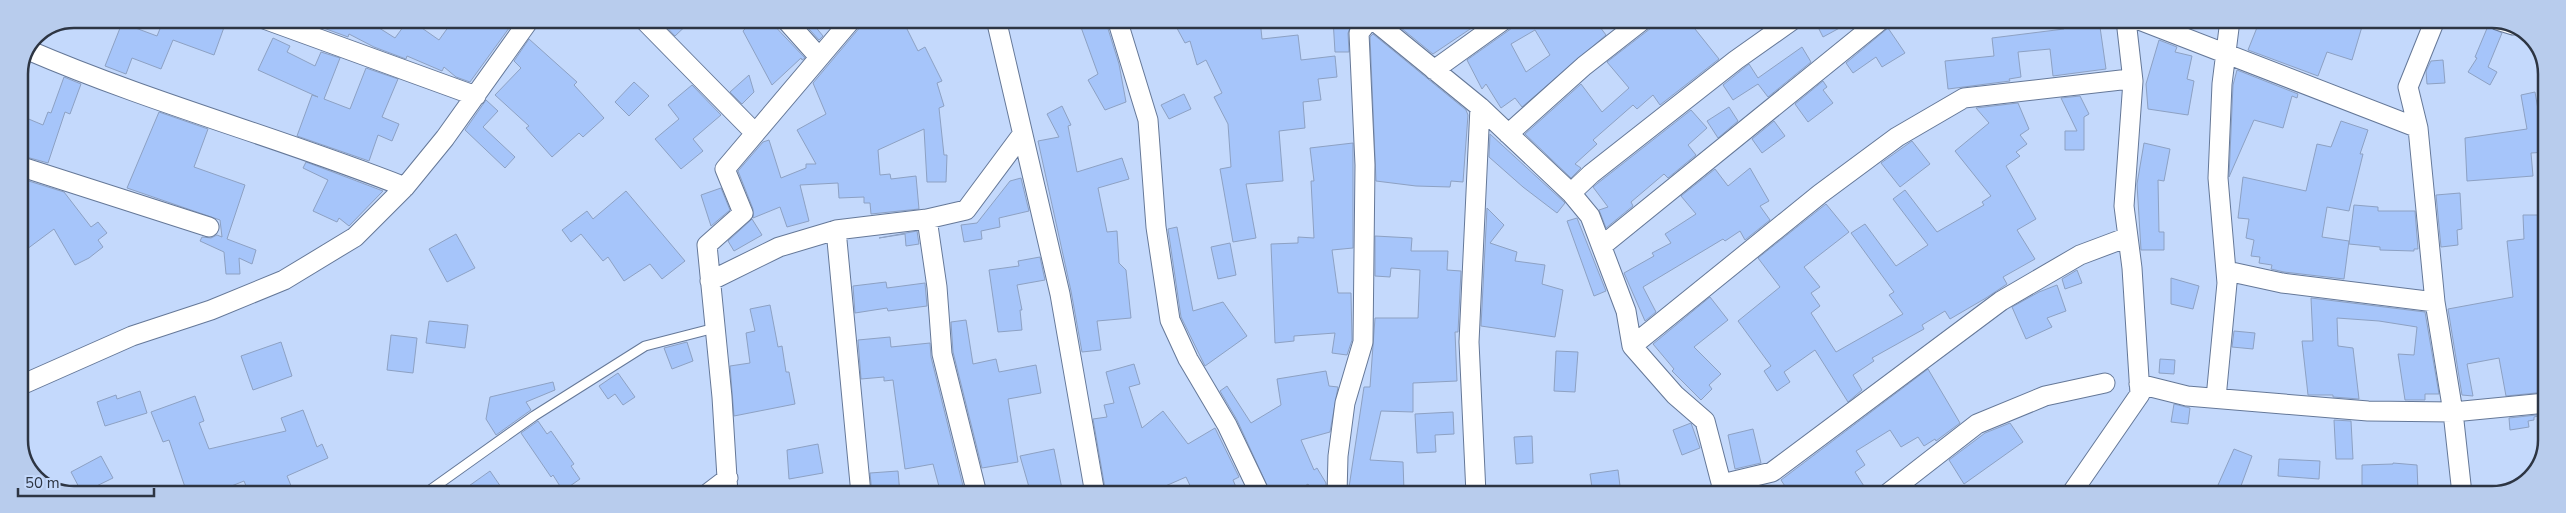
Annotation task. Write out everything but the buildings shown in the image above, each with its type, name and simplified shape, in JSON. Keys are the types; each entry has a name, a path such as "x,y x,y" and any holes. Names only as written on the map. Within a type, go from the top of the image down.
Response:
{"street":[{"path":"289,28 476,96"},
{"path":"28,382 132,336 211,310 284,280 355,236 405,187 445,138 524,28"},
{"path":"652,28 755,133"},
{"path":"793,28 820,57"},
{"path":"728,486 707,245 743,212 725,169 844,28"},
{"path":"998,28 1060,294 1094,486"},
{"path":"1120,28 1148,120 1156,227 1170,320 1188,359 1227,425 1256,486"},
{"path":"1336,486 1338,456 1345,404 1363,342 1365,165 1359,33 1363,28"},
{"path":"1382,28 1480,107 1571,193 1590,216 1603,245 1626,311 1632,346 1675,395 1705,420 1722,486"},
{"path":"1434,70 1492,28"},
{"path":"1508,134 1584,66 1633,28"},
{"path":"1571,193 1736,60 1782,28"},
{"path":"1603,245 1872,28"},
{"path":"2077,486 2140,394 2132,268 2124,206 2133,81 2127,28"},
{"path":"2160,28 2418,128"},
{"path":"2216,398 2227,270 2218,178 2222,84 2228,54 2230,28"},
{"path":"2433,28 2408,87 2418,128 2435,302 2453,412 2461,486"},
{"path":"33,52 212,119 331,158 405,187"},
{"path":"1632,346 1828,188 1897,137 1964,98 2120,80 2133,81"},
{"path":"1476,486 1468,342 1480,107"},
{"path":"710,281 779,247 836,230 927,219 966,210 1022,136"},
{"path":"28,169 209,227"},
{"path":"927,219 937,287 942,354 975,486"},
{"path":"836,230 860,486"},
{"path":"1732,486 1772,472 2000,301 2080,255 2128,237"},
{"path":"2227,270 2282,283 2435,302"},
{"path":"1897,486 1977,424 2045,396 2106,384"},
{"path":"2139,384 2186,396 2368,411 2453,412 2538,404"}],"lane":[{"path":"436,486 534,416 645,346 715,328"}]}
